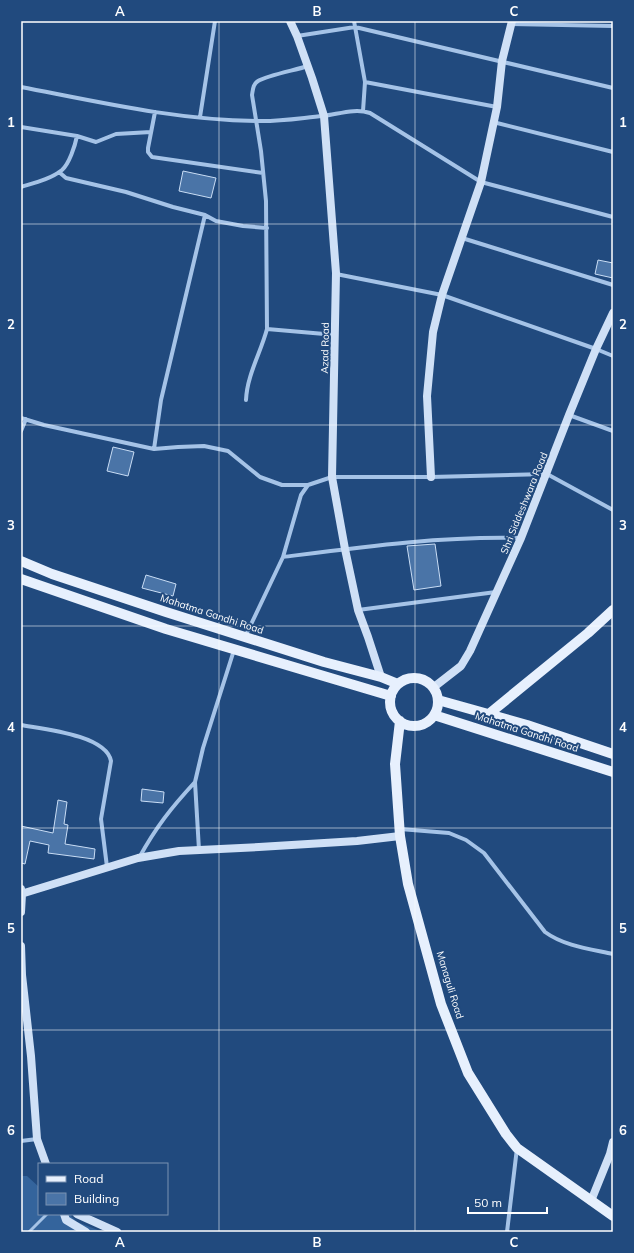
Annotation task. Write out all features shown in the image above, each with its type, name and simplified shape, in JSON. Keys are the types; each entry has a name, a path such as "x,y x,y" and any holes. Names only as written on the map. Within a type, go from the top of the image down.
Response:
{"main road":[{"name":"Mahatma Gandhi Road","path":"21,561 52,574 245,637 324,662 381,677 398,684"},
{"path":"21,579 166,629 390,696"},
{"path":"490,713 582,638 613,610"},
{"path":"416,678 429,682 434,687 438,700 438,706 434,715 428,722 418,726 409,725 400,721 394,714 390,706 390,696 398,684 403,680 416,678"},
{"name":"Mahatma Gandhi Road","path":"438,700 527,724 613,754"},
{"name":"Mahatma Gandhi Road","path":"434,715 613,772"},
{"name":"Managuli Road","path":"400,721 395,764 400,833 408,884 441,1004 468,1073 506,1134 517,1148 613,1216"}],"street":[{"path":"200,118 215,21"},
{"name":"Azad Road","path":"290,21 308,66 324,116 336,274 336,335 332,477 358,610 381,677"},
{"path":"354,21 365,82 363,111"},
{"path":"430,477 427,396 433,332 442,295 481,182 497,107 502,61 511,22 613,26"},
{"path":"297,36 355,26 613,88"},
{"path":"246,400 254,366 267,329 267,228 263,172 252,95 253,87 257,81 308,66"},
{"path":"365,82 497,107"},
{"path":"21,87 170,115 200,118 256,121 324,116 363,111 370,113 481,182 613,217"},
{"path":"155,112 148,148 148,152 152,157 263,172"},
{"path":"493,122 613,152"},
{"path":"21,127 77,136 96,142 101,141 110,135 151,132"},
{"path":"21,187 40,181 63,170 72,154 77,136"},
{"path":"59,172 66,178 126,192 173,207 205,215 216,221 243,226 267,228"},
{"path":"154,449 161,400 205,215"},
{"path":"462,238 613,285"},
{"path":"336,274 442,295 613,356"},
{"name":"Shri Siddeshwara Road","path":"434,687 462,666 470,651 521,538 569,415 596,349 613,313"},
{"path":"267,329 336,335"},
{"path":"569,415 613,430"},
{"path":"21,418 44,425 154,449 204,446 228,451 260,477 282,485 308,485 332,477 430,477 547,474 613,510"},
{"path":"21,431 26,419"},
{"path":"245,637 283,558 300,495 308,485"},
{"path":"283,558 345,549 441,540 491,537 521,538"},
{"path":"358,610 496,592"},
{"path":"199,850 195,782 203,748 234,649"},
{"path":"21,725 86,739 103,749 110,756 111,761 101,819 107,868"},
{"path":"138,858 152,834 170,809 195,782"},
{"path":"21,912 21,893 138,858 179,851 357,841 400,833 449,833 466,840 484,852 545,932 553,938 613,954"},
{"path":"21,946 22,975 31,1056 37,1139 46,1163"},
{"path":"21,1141 37,1139"},
{"path":"591,1201 610,1154 613,1142"},
{"path":"508,1232 517,1148"},
{"path":"64,1215 66,1220 86,1232"},
{"path":"79,1215 118,1232"}],"lane":[{"path":"29,1232 46,1215"}],"shaded area":[{"path":"21,1176 27,1176 38,1186 38,1215 70,1215 77,1222 103,1232 21,1232"}],"building":[{"path":"183,171 216,178 211,198 179,191"},
{"path":"598,260 613,263 613,278 595,274"},
{"path":"113,447 134,452 128,476 107,471"},
{"path":"435,544 441,586 414,590 407,546"},
{"path":"146,575 176,584 173,596 142,588"},
{"path":"142,789 164,792 163,803 141,801"},
{"path":"58,800 67,802 64,824 68,825 65,844 95,849 94,859 48,853 49,845 30,841 25,864 21,863 21,826 53,833"}]}
